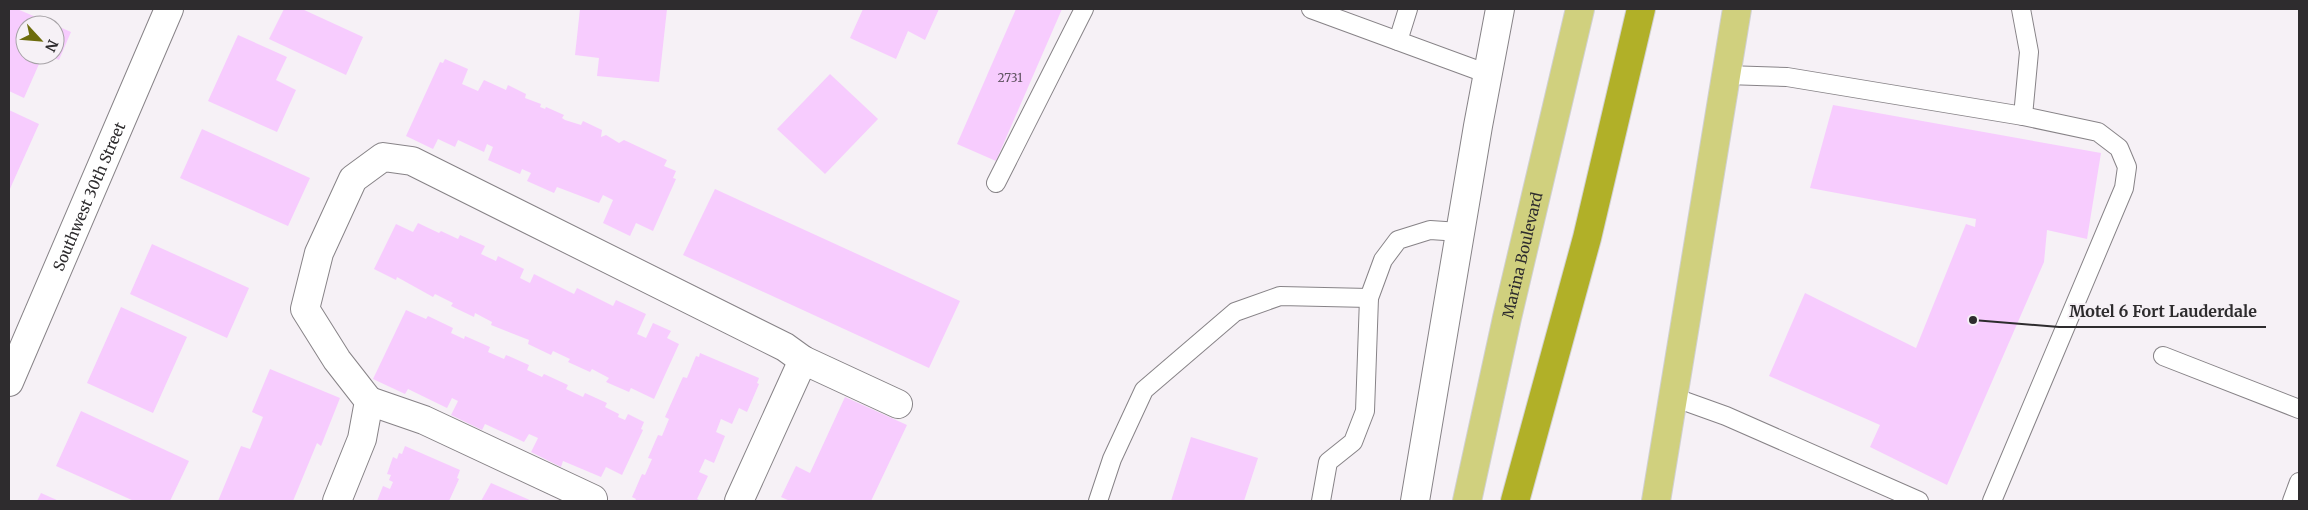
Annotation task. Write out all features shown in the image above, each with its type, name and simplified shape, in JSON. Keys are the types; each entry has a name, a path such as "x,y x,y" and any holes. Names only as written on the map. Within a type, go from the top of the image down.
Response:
{"highway":[{"path":"1515,501 1587,238 1641,9"}],"main road":[{"name":"Marina Boulevard","path":"1467,501 1507,318 1580,9"},
{"path":"1656,501 1737,9"}],"street":[{"name":"Southwest 30th Street","path":"9,382 170,9"},
{"path":"1415,501 1500,9"},
{"path":"592,501 593,499 424,420 369,401 337,360 305,309 319,254 353,179 382,157 412,161 785,346 803,360 898,404"},
{"path":"739,501 803,360"},
{"path":"337,501 362,440 369,401"}],"lane":[{"path":"996,184 1084,9"},
{"path":"1311,9 1488,74"},
{"path":"1398,41 1408,9"},
{"path":"2021,9 2029,52 2023,116"},
{"path":"1726,75 1787,77 2023,116 2098,132 2119,148 2127,167 2124,188 1992,501"},
{"path":"1321,501 1328,462 1353,442 1365,411 1369,298 1383,260 1398,240 1430,230 1460,232"},
{"path":"1098,501 1112,458 1144,390 1235,312 1280,296 1369,298"},
{"path":"2163,356 2299,409"},
{"path":"1673,397 1726,416 1918,501"},
{"path":"2292,501 2299,482"}],"building":[{"path":"9,9 17,9 31,15 15,15 15,65 39,65 24,98 9,91"},
{"path":"284,9 302,9 363,37 346,75 269,39"},
{"path":"580,9 667,9 659,82 597,76 599,58 575,55"},
{"path":"863,9 939,9 925,40 908,31 896,59 850,38"},
{"path":"1016,9 1062,9 996,161 957,144"},
{"path":"65,29 71,32 65,46"},
{"path":"238,35 287,57 276,80 296,90 277,132 208,101"},
{"path":"445,59 468,69 462,84 478,91 484,80 506,90 508,85 526,94 525,98 541,104 540,107 545,109 546,107 564,115 562,118 565,120 581,125 583,121 602,130 601,137 606,135 619,143 624,140 667,160 664,166 676,171 673,178 676,179 653,231 636,223 630,236 603,223 613,200 603,195 599,203 557,187 554,193 527,181 531,173 522,169 520,174 488,160 493,147 487,144 484,152 458,140 455,147 438,139 433,149 406,136 440,62 443,63"},
{"path":"830,74 878,119 825,174 777,129"},
{"path":"1833,105 2101,153 2087,239 2047,230 2044,262 1947,485 1870,447 1880,425 1769,376 1805,293 1916,348 1966,224 1975,227 1976,219 1810,188"},
{"path":"9,110 39,124 9,191"},
{"path":"202,129 310,178 288,226 180,178"},
{"path":"715,189 960,301 929,368 683,255"},
{"path":"418,223 439,233 441,231 458,239 460,235 485,246 481,254 496,261 498,256 524,269 520,278 530,283 534,274 574,294 577,288 613,306 616,300 646,314 637,334 646,338 653,323 671,331 667,338 679,344 654,399 631,388 629,392 606,382 609,378 592,369 590,372 568,362 570,359 553,351 551,355 528,344 529,340 491,325 492,322 475,313 474,317 451,306 453,303 435,294 433,297 397,277 396,280 374,269 396,224 413,232"},
{"path":"152,244 249,288 227,338 130,294"},
{"path":"121,307 187,337 153,413 87,383"},
{"path":"406,310 426,319 428,316 453,328 451,333 464,339 465,336 490,347 488,352 504,359 506,355 529,365 527,370 542,377 544,374 568,385 566,389 583,397 585,393 607,403 605,407 619,414 618,417 625,420 628,414 644,422 641,429 643,430 622,475 606,467 601,477 563,461 561,467 531,452 538,438 529,434 524,442 485,424 482,430 451,415 458,401 452,398 447,408 408,389 405,394 373,379"},
{"path":"700,353 759,378 757,383 759,384 747,412 739,408 732,424 721,419 716,432 725,436 714,463 705,459 699,472 708,476 697,499 701,501 635,501 636,499 632,497 642,474 645,475 652,459 648,458 658,435 662,436 669,419 665,417 683,377 687,378 696,356 699,357"},
{"path":"270,369 340,398 321,446 317,443 293,501 218,501 241,446 250,449 263,417 252,412"},
{"path":"845,397 907,425 871,501 790,501 781,497 796,466 810,473"},
{"path":"81,411 189,461 170,501 134,501 56,466"},
{"path":"1191,437 1258,458 1244,501 1171,501"},
{"path":"405,446 460,470 457,478 459,479 449,501 377,501 383,486 390,489 393,482 389,480 391,475 387,474 393,457 397,459 399,453 402,454"},
{"path":"491,483 532,501 481,501"},
{"path":"41,493 59,501 37,501"}],"place":[{"name":"Motel 6 Fort Lauderdale","path":"1973,320"}]}
